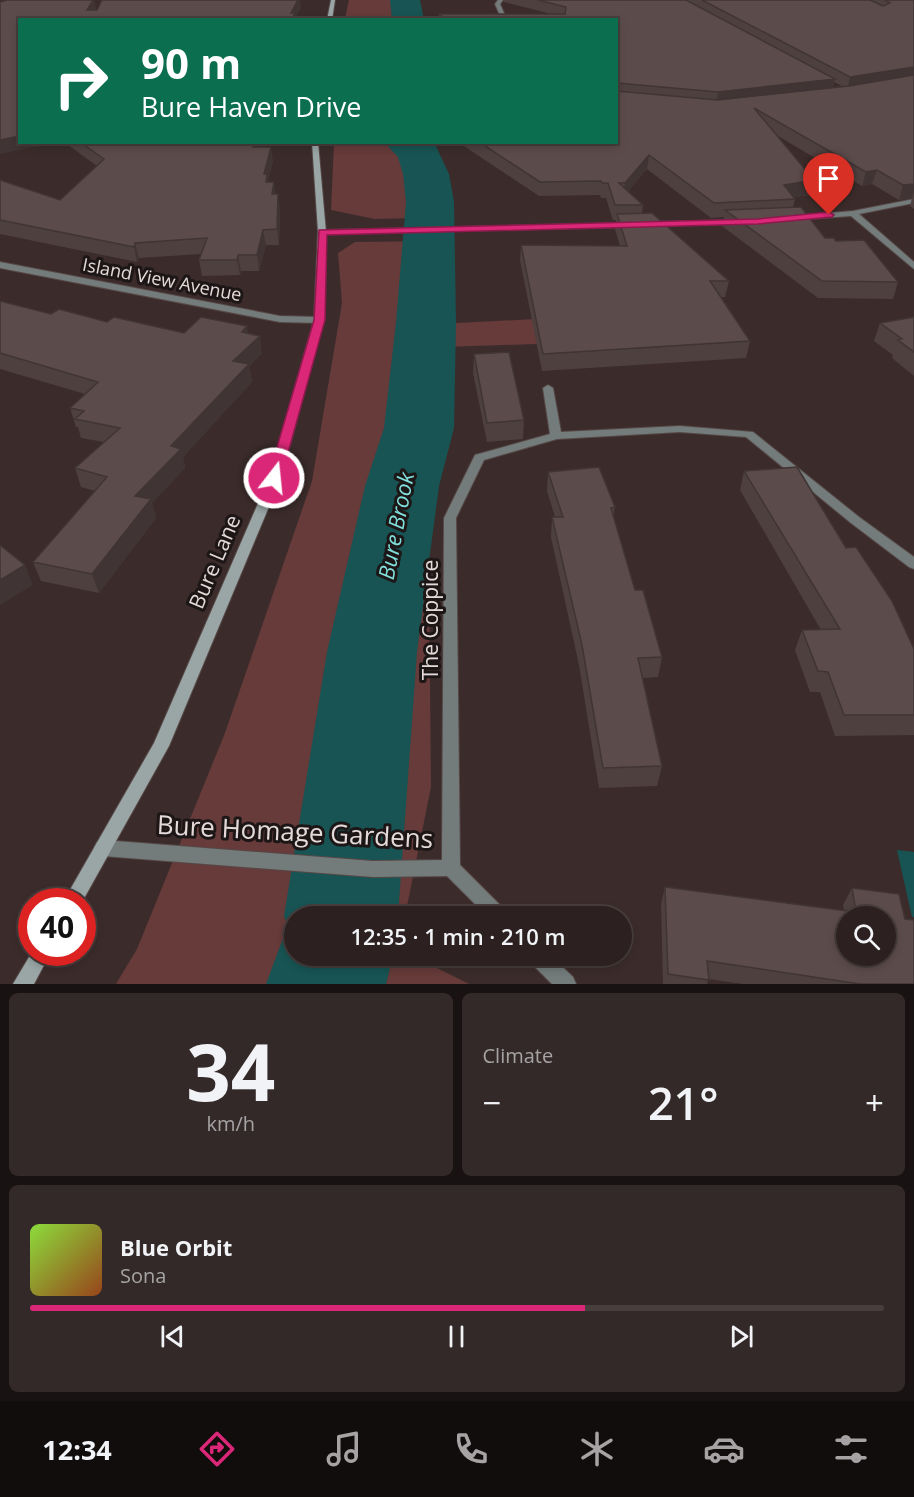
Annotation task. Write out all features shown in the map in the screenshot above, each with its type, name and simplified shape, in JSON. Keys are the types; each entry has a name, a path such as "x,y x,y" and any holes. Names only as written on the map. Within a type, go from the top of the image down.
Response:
{"street":[{"path":"329,18 333,0"},
{"path":"501,0 497,4 504,18"},
{"name":"Bure Lane","path":"80,888 161,746 274,478 319,320 322,232 315,144"},
{"path":"782,219 853,213 914,201"},
{"path":"853,213 914,266"},
{"path":"322,232 746,222"},
{"name":"Island View Avenue","path":"0,265 280,319 319,320"},
{"path":"549,388 556,436"},
{"name":"The Coppice","path":"451,868 450,518 479,458 556,436 680,429 749,434 855,520 914,564"},
{"name":"Bure Homage Gardens","path":"103,848 373,869 451,868 489,906"},
{"path":"23,984 34,966"},
{"path":"548,966 566,984"}],"shaded area":[{"path":"349,0 414,0 415,18 345,18"},
{"path":"334,144 407,144 420,218 375,219 331,210"},
{"path":"438,241 438,324 574,317 584,336 536,344 443,347 428,477 431,787 407,906 284,906 284,966 433,966 469,984 116,984 137,949 225,733 312,481 342,303 338,253 355,242"}],"water":[{"path":"897,850 914,852 914,917 912,917"}],"building":[{"path":"7,0 93,0 87,10 97,10 102,0 298,0 291,13 295,13 292,18 18,18 18,136 0,140 0,2"},
{"path":"538,0 686,0 835,79 718,92 618,83 618,18 437,18 443,17 439,14 565,14 566,7"},
{"path":"702,0 870,0 883,6 890,3 885,0 914,0 914,67 850,77"},
{"path":"914,75 914,184 903,185 877,170 866,172 754,108 814,180 784,185 795,199 714,203 649,155 625,183 619,183 643,205 615,205 608,183 601,181 540,182 482,144 618,144 618,91 718,100 849,86"},
{"path":"83,144 254,144 253,147 271,147 264,174 267,174 266,182 274,182 272,194 278,194 277,229 263,230 257,255 238,255 237,260 199,260 207,238 135,243 134,247 0,220 0,180 60,200 104,159"},
{"path":"801,207 825,238 834,238 836,241 864,240 898,282 822,281 725,210"},
{"path":"652,213 729,281 710,281 750,341 543,354 521,245 627,246 617,214"},
{"path":"0,301 51,314 59,309 107,322 114,317 184,333 201,317 247,326 242,332 260,336 233,361 249,364 171,446 181,449 135,496 151,499 92,574 33,562 107,477 75,468 120,428 75,419 84,411 70,408 98,382 0,353"},
{"path":"914,317 914,352 898,340 902,339 880,323"},
{"path":"509,352 524,420 487,423 474,354"},
{"path":"599,467 615,507 611,508 635,590 643,590 662,657 638,658 662,766 603,768 582,645 552,517 563,517 548,472"},
{"path":"797,467 846,548 856,547 892,601 914,649 914,715 844,715 828,672 818,671 802,630 840,629 744,471"},
{"path":"0,545 25,565 0,580"},
{"path":"665,887 836,909 836,966 896,966 896,906 855,906 852,888 899,894 905,919 914,920 914,984 860,984 707,961 709,980 668,974"}],"waterway":[{"name":"Bure Brook","path":"405,0 408,18"},
{"name":"Bure Brook","path":"342,906 372,652 402,486 419,428 426,322 430,202 426,174 418,151 408,144"},
{"name":"Bure Brook","path":"326,984 331,966"}],"route":[{"path":"274,478 319,320 322,232 758,221 829,215"}]}
